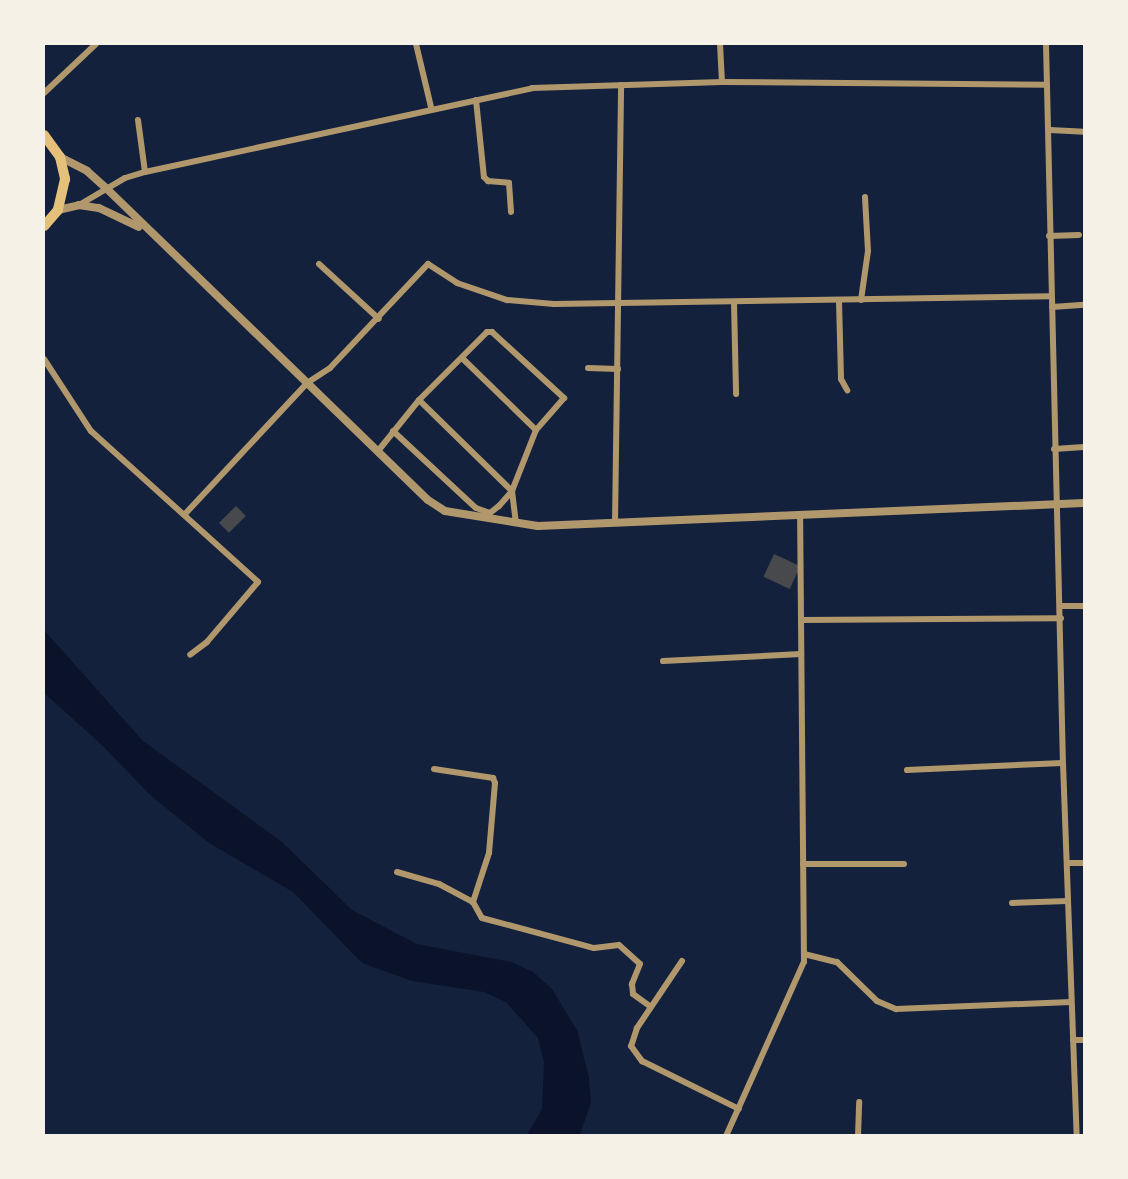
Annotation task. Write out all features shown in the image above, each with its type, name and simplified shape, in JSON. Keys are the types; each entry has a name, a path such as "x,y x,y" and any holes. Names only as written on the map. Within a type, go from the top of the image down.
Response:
{"main road":[{"path":"44,135 60,157 64,179 58,210 44,226"}],"street":[{"path":"44,93 96,44"},
{"path":"416,44 431,107"},
{"path":"720,44 722,82"},
{"path":"1046,44 1050,130 1049,236 1054,449 1059,503 1063,763 1077,1136"},
{"path":"58,210 78,205 106,188 146,172 431,107 532,88 722,82 1047,86"},
{"path":"615,524 621,85"},
{"path":"476,100 485,179 508,181 511,212"},
{"path":"138,120 146,172"},
{"path":"1050,130 1084,132"},
{"path":"60,157 87,171 106,188 147,232 428,500 463,517 538,526 800,517 1084,503"},
{"path":"861,300 868,251 865,197"},
{"path":"78,205 112,213 147,232"},
{"path":"1049,236 1079,234"},
{"path":"319,264 379,319"},
{"path":"185,514 307,383 330,368 379,319 428,264 457,283 507,300 554,304 618,300 734,303 1052,296"},
{"path":"839,301 841,379 847,390"},
{"path":"734,303 736,394"},
{"path":"1052,307 1084,305"},
{"path":"378,451 393,430 419,400 487,332 492,332 563,397 564,401 536,430 512,491 490,513 469,501 393,430"},
{"path":"462,358 536,430"},
{"path":"44,359 91,431 258,582 207,642 190,656"},
{"path":"588,368 618,369"},
{"path":"419,400 512,491 516,523"},
{"path":"1054,449 1084,447"},
{"path":"463,517 469,501"},
{"path":"726,1136 804,962 800,517"},
{"path":"1060,606 1084,606"},
{"path":"801,620 1061,618"},
{"path":"663,661 801,654"},
{"path":"907,770 1063,763"},
{"path":"434,769 493,778 495,783 489,853 473,902 478,915 492,921 594,948 619,945 640,964 632,984 633,994 651,1007"},
{"path":"1068,864 1084,863"},
{"path":"803,864 904,864"},
{"path":"397,872 439,884 473,902"},
{"path":"1012,903 1068,901"},
{"path":"804,954 837,962 877,1001 896,1008 1071,1002"},
{"path":"682,961 632,1036 635,1055 739,1109"},
{"path":"1073,1040 1084,1040"},
{"path":"858,1136 859,1102"}],"water":[{"path":"44,630 143,741 282,842 352,910 417,944 511,962 533,972 552,989 577,1030 589,1078 591,1102 580,1135 527,1135 542,1109 544,1062 538,1038 506,1002 484,992 412,981 362,963 293,892 209,843 149,794 104,747 44,693"}],"building":[{"path":"236,506 246,516 229,533 219,523"},
{"path":"774,554 800,566 790,589 763,577"}]}
